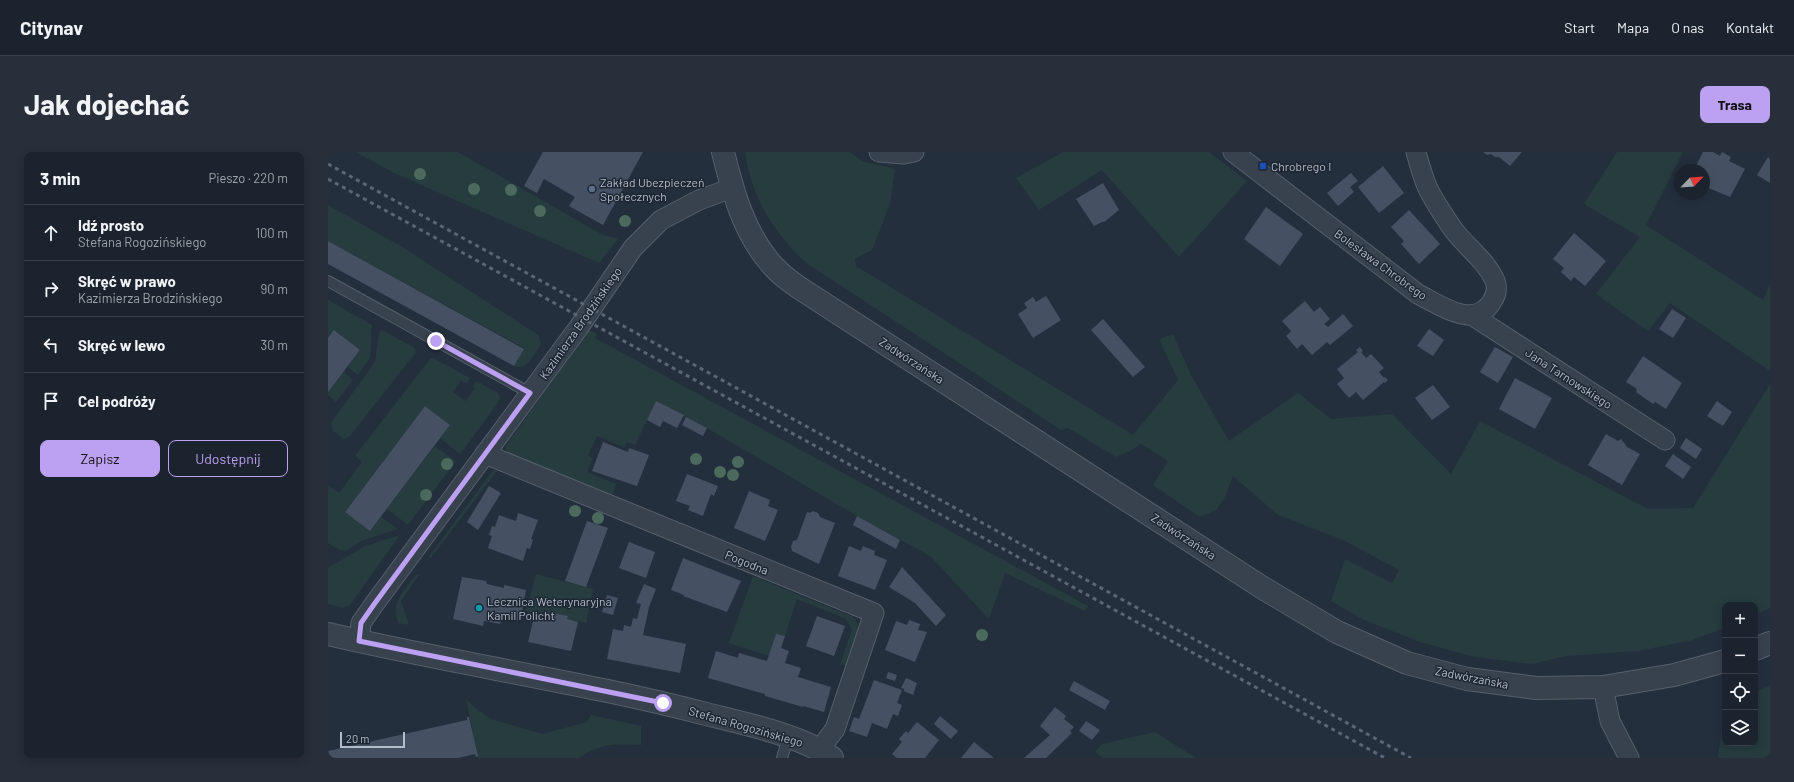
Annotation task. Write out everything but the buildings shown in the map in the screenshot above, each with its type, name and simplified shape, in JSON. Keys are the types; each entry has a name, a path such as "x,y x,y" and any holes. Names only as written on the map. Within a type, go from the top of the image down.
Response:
{"street":[{"path":"723,152 732,188"},
{"path":"879,152 904,154 914,152"},
{"name":"Bolesława Chrobrego","path":"1233,152 1418,294 1448,310 1473,316"},
{"path":"1416,152 1427,186 1456,233 1484,263 1495,281 1496,296 1488,307 1473,316"},
{"name":"Kazimierza Brodzińskiego","path":"359,641 361,623 579,327 633,248 661,220 699,200 732,188"},
{"name":"Zadwórzańska","path":"732,188 754,242 774,268 798,287 1263,588 1337,632 1407,663 1467,678 1536,688 1603,687 1674,674 1722,662"},
{"name":"Jana Tarnowskiego","path":"1473,316 1665,440"},
{"name":"Pogodna","path":"485,454 874,613 826,754"},
{"name":"Stefana Rogozińskiego","path":"328,634 663,703 748,725 788,738 826,754"},
{"path":"1758,648 1770,642"},
{"path":"1603,687 1610,721 1629,758"}],"lane":[{"path":"328,281 530,393"},
{"path":"782,758 788,738"}],"green space":[{"path":"356,152 458,152 603,235 618,239 599,263 394,173"},
{"path":"745,152 850,152 862,161 895,169 890,204 872,250 855,259 856,266 1133,435 1178,380 1159,339 1173,334 1191,375 1229,441 1298,393 1331,419 1392,414 1451,474 1480,421 1648,509 1693,508 1770,384 1770,608 1758,614 1758,602 1722,602 1722,629 1689,641 1638,651 1566,656 1533,664 1474,657 1420,642 1364,620 1331,601 1345,559 1392,583 1399,570 1343,540 1278,515 1233,476 1224,499 1216,510 1200,517 1153,485 1168,461 1141,444 1116,457 1068,428 1061,430 805,262 783,238 765,212 758,199 748,169"},
{"path":"1063,152 1209,152 1247,181 1179,257 1102,170 1039,210 1016,178"},
{"path":"1617,152 1683,152 1677,164 1674,164 1674,170 1646,225 1763,300 1770,284 1770,371 1670,303 1648,331 1596,294 1640,237 1584,204"},
{"path":"328,205 404,248 538,335 541,344 530,361 523,366 514,366 524,348 328,241"},
{"path":"328,300 372,325 370,358 358,375 348,367 360,350 335,330 328,338"},
{"path":"382,330 415,348 416,352 350,436 344,439 333,431 331,423 375,362 379,333"},
{"path":"589,330 597,334 595,338 1088,606 1085,611 1005,573 989,619 930,556 857,516 707,428 656,402 635,445 627,442 624,447 597,436 588,456 593,458 587,472 616,484 612,496 507,452 505,447"},
{"path":"433,358 470,378 467,383 461,381 453,392 466,401 475,388 473,386 476,381 498,393 500,398 498,403 460,454 440,438 450,425 425,406 345,511 370,531 381,517 398,529 364,540 345,551 340,550 328,543 328,485 339,493 362,462 355,456 430,359"},
{"path":"343,372 353,380 336,402 328,395 328,392"},
{"path":"435,446 456,461 408,525 387,509"},
{"path":"493,470 497,471 430,559 429,557"},
{"path":"400,535 350,605 343,608 328,604 328,568 365,546"},
{"path":"536,574 593,589 586,623 567,619 567,616 547,612 546,615 526,611"},
{"path":"416,575 419,575 401,601 409,625 399,623 396,616 397,603 403,591"},
{"path":"753,576 853,617 858,628 858,634 847,666 840,664 852,630 846,619 797,599 785,636 776,634 769,656 729,643"},
{"path":"1770,686 1770,758 1718,758 1722,728 1722,746 1758,746 1758,690"},
{"path":"466,699 474,707 491,719 542,734 587,722 591,715 641,726 641,745 623,744 602,747 578,758 478,758"},
{"path":"1155,732 1196,758 1103,758 1095,752 1102,744"}],"railway":[{"path":"328,164 1411,758"},
{"path":"328,179 1385,758"}],"place":[{"name":"Chrobrego I","path":"1263,166"},
{"name":"Zakład Ubezpieczeń Społecznych","path":"592,189"},
{"name":"Lecznica Weterynaryjna Kamil Policht","path":"479,608"}],"route":[{"path":"436,341 530,393 361,623 359,641 410,653 663,703"}]}
